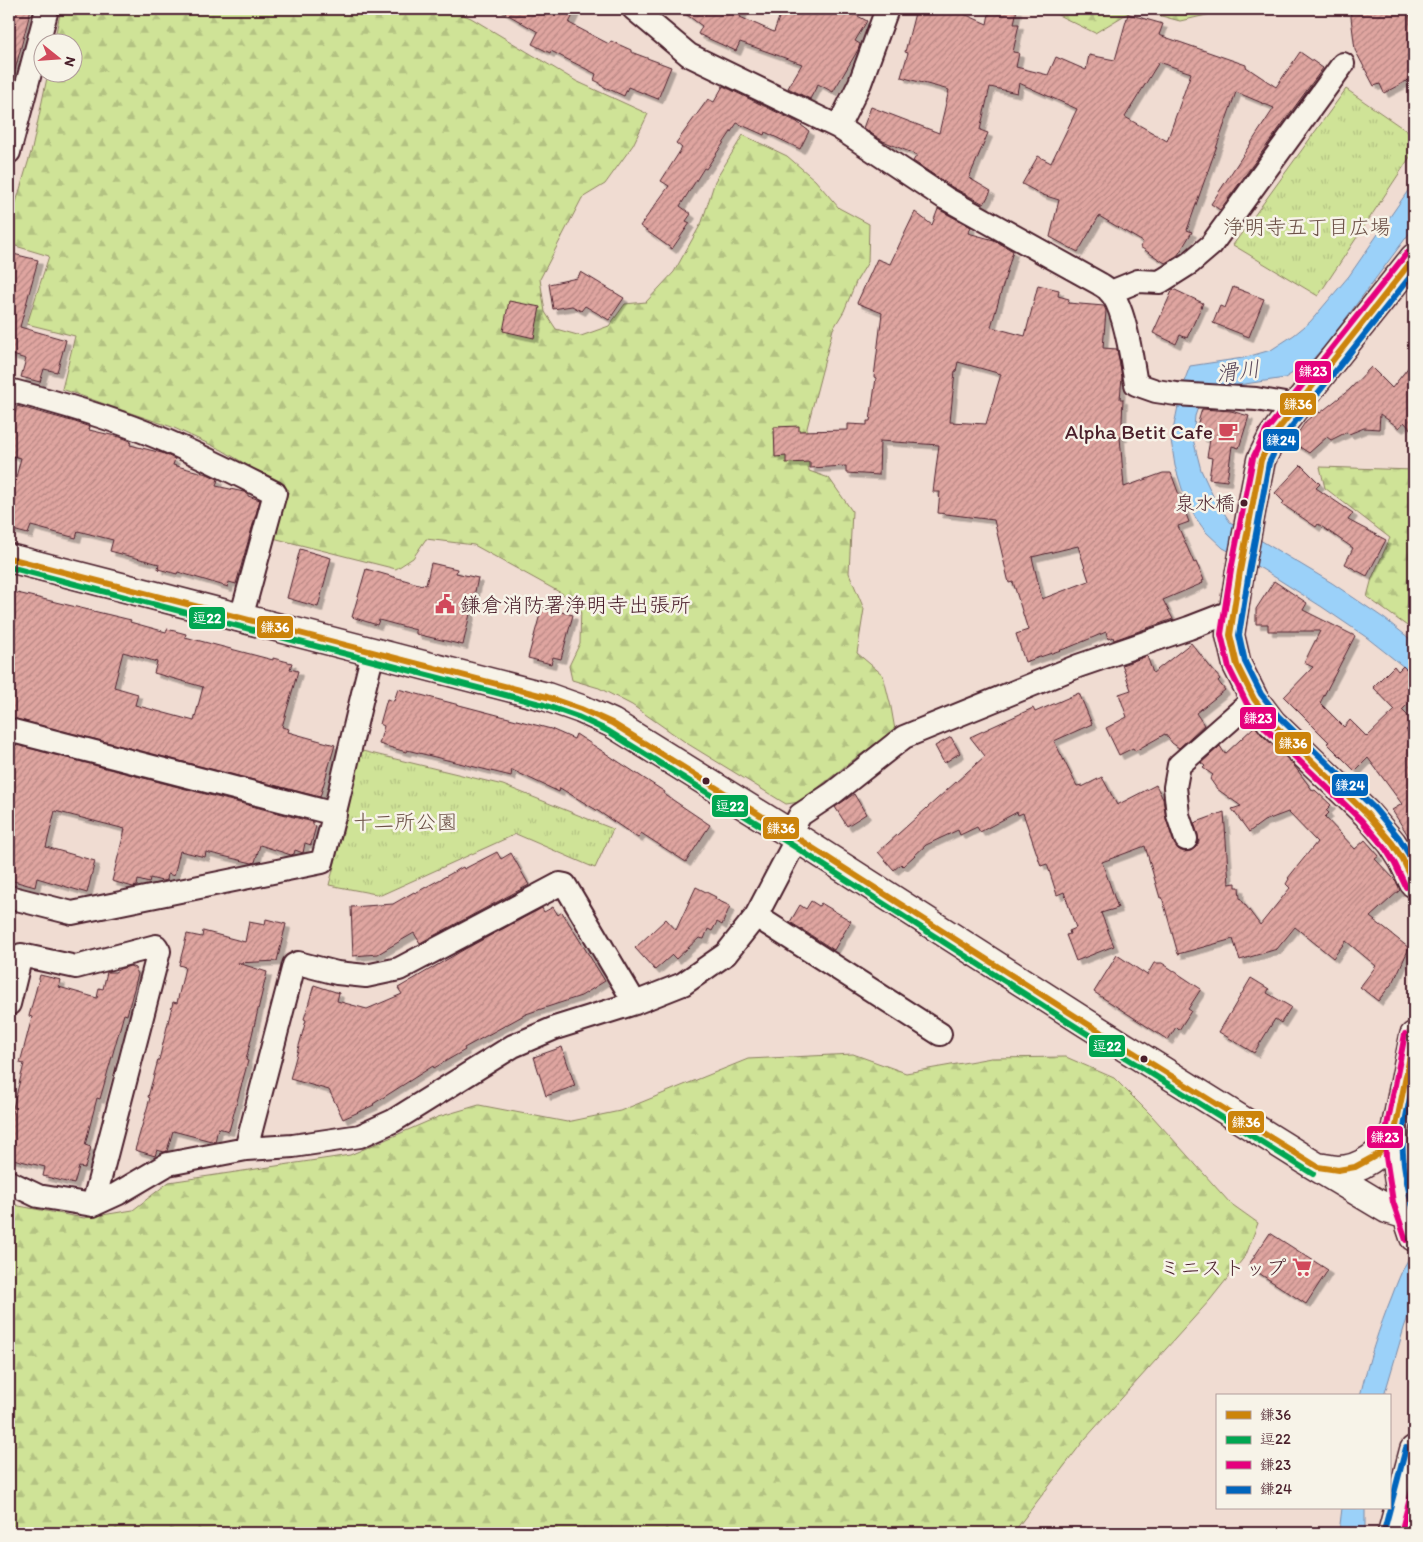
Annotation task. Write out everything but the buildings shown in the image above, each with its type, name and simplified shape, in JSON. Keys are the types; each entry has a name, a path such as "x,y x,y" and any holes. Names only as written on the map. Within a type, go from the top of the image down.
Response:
{"street":[{"path":"9,152 15,106 47,9"},
{"path":"634,9 689,55 838,127 945,198 1100,284 1110,292 1121,313 1129,343 1136,384 1156,391 1176,394 1256,399 1296,406"},
{"path":"838,127 860,83 887,9"},
{"path":"1110,292 1138,281 1160,282 1190,263 1211,245 1343,64"},
{"path":"1414,258 1273,436 1262,460 1256,485 1230,636 1237,666 1254,699 1272,723 1367,814 1392,843 1414,883"},
{"path":"9,390 68,405 148,433 275,493 241,618"},
{"path":"9,558 538,695 581,709 612,723 1070,1013 1387,1209 1410,1226"},
{"path":"9,1182 38,1196 93,1205 117,1194 168,1164 246,1149 294,1146 360,1136 393,1122 513,1046 555,1028 635,1003 683,984 726,954 756,916 793,836 800,815 833,793 904,738 1078,666 1233,611"},
{"path":"9,897 72,913 322,862 373,653"},
{"path":"1186,839 1178,815 1175,787 1179,765 1254,699"},
{"path":"9,730 335,814"},
{"path":"246,1149 294,965 298,963 337,973 366,976 399,970 560,884 565,885 635,1003"},
{"path":"756,916 940,1034"},
{"path":"9,1004 21,955 76,967 156,946 159,951 93,1205"},
{"path":"1410,1226 1399,1185 1394,1136 1414,1036"},
{"path":"1318,1167 1339,1170 1357,1166 1371,1159 1384,1149 1394,1136"},
{"path":"1392,1533 1414,1450"}],"green space":[{"path":"61,9 427,9 433,11 449,9 471,18 576,81 648,114 633,145 605,184 582,198 540,279 545,312 556,329 581,336 609,326 625,304 646,302 674,272 702,222 715,181 743,135 787,156 815,180 839,208 869,224 868,262 833,329 807,428 809,471 829,478 852,511 849,573 864,609 857,653 883,675 895,730 800,802 786,804 688,744 632,705 599,688 572,680 569,666 580,643 581,604 474,545 426,539 413,558 396,569 273,538 289,490 222,450 172,427 62,389 75,336 27,324 49,256 9,244 9,226 32,149 46,82 82,82 82,32 56,32"},
{"path":"1051,9 1135,9 1095,33 1052,12"},
{"path":"1135,9 1223,9 1224,11 1180,21"},
{"name":"浄明寺五丁目広場","path":"1346,89 1414,136 1414,151 1318,296 1233,245"},
{"path":"1320,467 1414,470 1414,631 1367,597 1372,578 1390,538 1325,488"},
{"name":"十二所公園","path":"358,750 503,785 613,829 595,868 516,834 381,895 329,885 347,817"},
{"path":"853,1054 906,1073 991,1058 1066,1057 1114,1078 1152,1116 1230,1203 1258,1223 1246,1255 1210,1300 1085,1439 1013,1533 9,1533 9,1202 19,1206 84,1218 133,1210 169,1182 350,1155 438,1117 479,1105 567,1122 620,1111 748,1059"}],"water":[{"name":"滑川","path":"1414,182 1414,227 1326,345 1311,361 1285,378 1225,387 1205,387 1195,416 1193,439 1201,470 1213,496 1230,522 1332,583 1385,619 1414,642 1414,675 1366,637 1262,569 1223,548 1206,532 1195,517 1183,492 1175,466 1171,440 1182,387 1190,366 1243,358 1271,350 1310,322 1349,276"},
{"path":"1414,1251 1414,1300 1385,1394 1361,1394 1383,1320 1407,1261"},
{"path":"1342,1510 1365,1510 1365,1533 1339,1533"}],"transit line":[{"name":"鎌23","path":"1406,887 1385,848 1361,820 1265,728 1247,704 1229,668 1221,634 1231,570 1253,458 1266,431 1407,253"},
{"name":"鎌36","path":"1414,258 1273,436 1261,460 1230,635 1237,665 1254,699 1272,723 1367,814 1392,843 1414,883"},
{"name":"鎌24","path":"1414,272 1280,441 1269,463 1239,635 1245,662 1261,694 1279,717 1374,808 1399,838 1414,863"},
{"name":"鎌36","path":"9,558 547,697 612,723 797,838 1086,1023 1318,1167 1338,1170 1355,1167 1377,1155 1394,1136 1414,1036"},
{"name":"逗22","path":"9,567 544,705 578,717 608,731 792,845 1081,1030 1313,1174"},
{"name":"鎌23","path":"1405,1034 1385,1136 1386,1157 1393,1202 1406,1240"},
{"name":"鎌24","path":"1414,1079 1405,1123 1403,1145 1409,1193 1414,1210"},
{"name":"鎌24","path":"1390,1508 1406,1448"},
{"name":"鎌23","path":"1401,1533 1414,1483"},
{"name":"鎌24","path":"1384,1531 1390,1510"}],"place":[{"name":"Alpha Betit Cafe","path":"1228,431"},
{"name":"泉水橋","path":"1244,503"},
{"name":"鎌倉消防署浄明寺出張所","path":"445,604"},
{"name":"ミニストップ","path":"1302,1267"}]}
